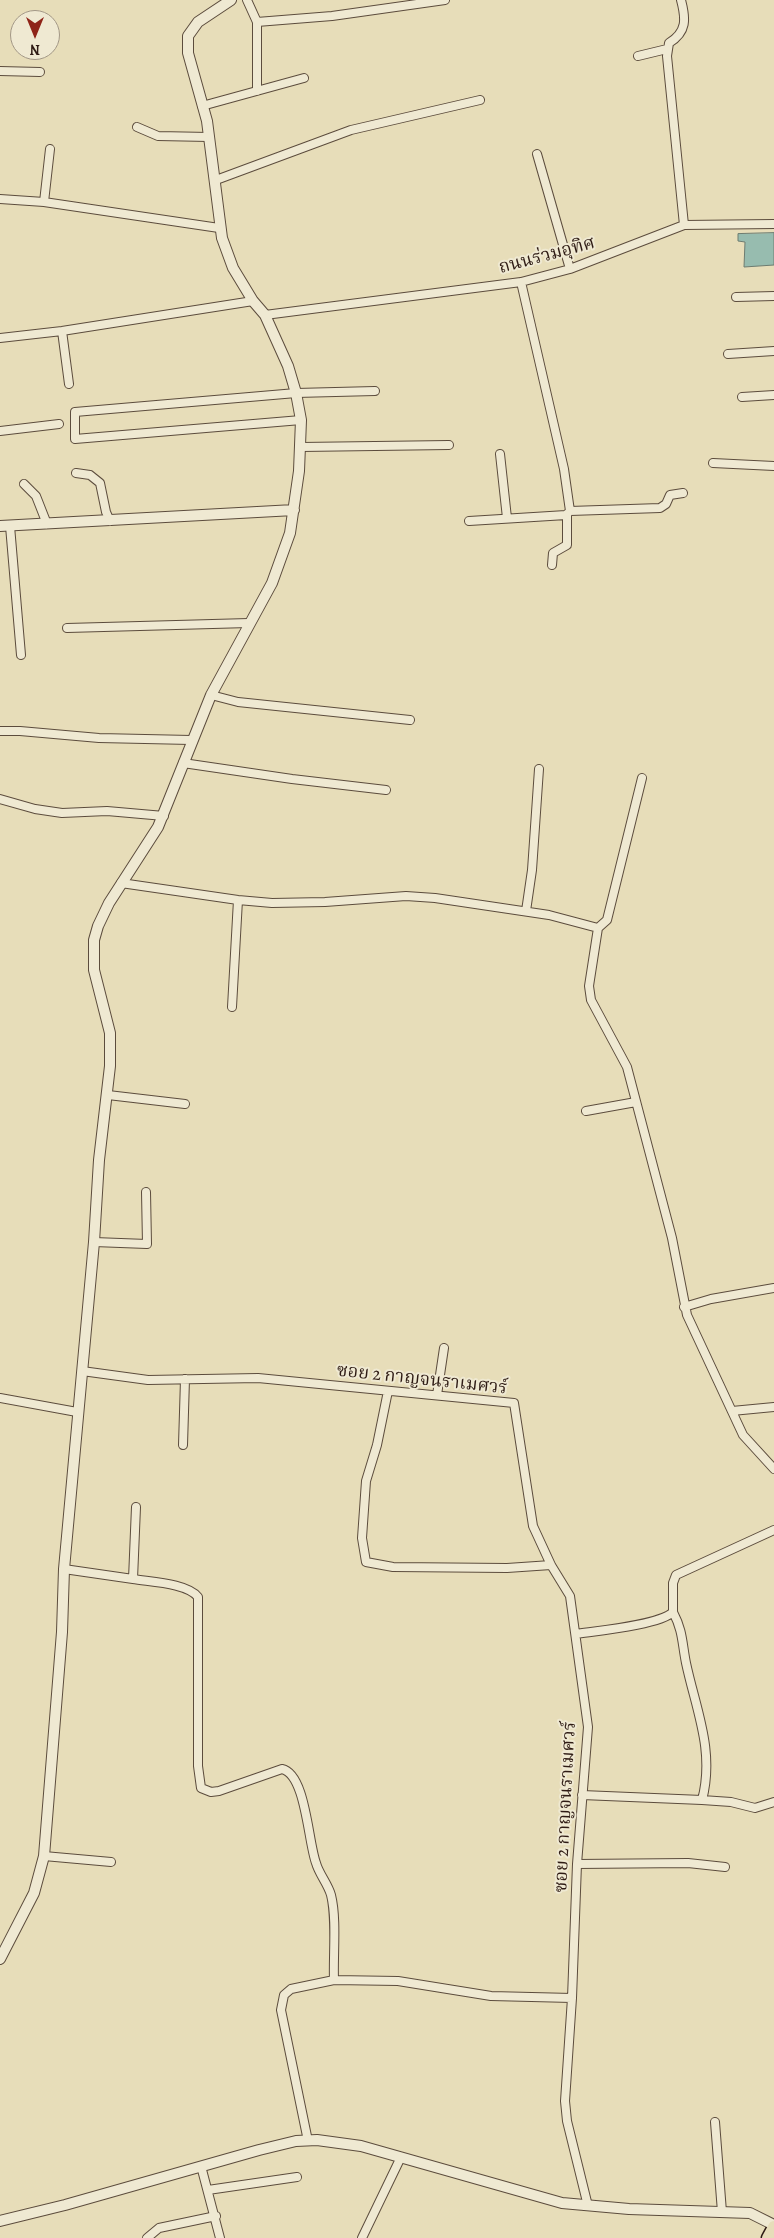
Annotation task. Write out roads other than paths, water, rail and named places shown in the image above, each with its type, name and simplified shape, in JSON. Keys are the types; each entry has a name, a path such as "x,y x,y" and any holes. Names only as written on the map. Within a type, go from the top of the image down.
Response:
{"main road":[{"path":"768,2238 774,2226"}],"street":[{"path":"0,1960 34,1893 44,1856 77,1412 94,1242 99,1160 108,1096 110,1033 94,970 93,948 101,918 121,883 154,836 164,816 191,740 211,695 272,583 287,544 294,510 301,446 301,420 296,393 288,366 265,315 253,301 234,268 219,228 216,180 209,137 188,54 188,36 198,22 231,0"},
{"path":"247,0 257,22 257,91"},
{"path":"257,22 332,16 445,0"},
{"path":"681,0 685,17 679,36 669,43 667,50 684,225"},
{"path":"638,56 667,50"},
{"path":"0,71 40,72"},
{"path":"202,106 304,78"},
{"path":"216,180 351,130 480,100"},
{"path":"137,128 158,136 209,137"},
{"path":"44,202 50,148"},
{"path":"537,154 570,269"},
{"path":"0,199 44,202 219,228"},
{"name":"ถนนร่วมอุทิศ","path":"265,315 521,282 570,269 684,225 774,224"},
{"path":"521,282 564,469 569,512 567,544 553,553 552,565"},
{"path":"736,297 774,296"},
{"path":"0,338 62,331 253,301"},
{"path":"62,331 69,384"},
{"path":"728,354 774,351"},
{"path":"301,420 74,439 75,412 296,393 375,391"},
{"path":"742,397 774,395"},
{"path":"0,431 59,424"},
{"path":"301,446 449,446"},
{"path":"500,454 507,518"},
{"path":"713,463 774,466"},
{"path":"76,473 90,476 100,483 106,512 110,520"},
{"path":"24,484 36,496 47,524"},
{"path":"469,520 569,512 660,508 666,504 670,495 683,493"},
{"path":"21,655 5,526 294,510"},
{"path":"68,628 249,623"},
{"path":"211,695 238,702 410,720"},
{"path":"0,731 99,738 191,740"},
{"path":"183,764 386,790"},
{"path":"526,911 532,870 539,769"},
{"path":"642,778 608,920 598,928 589,986 591,1000 627,1067 674,1247 684,1307 699,1345 746,1440 774,1469"},
{"path":"0,799 62,813 107,811 164,816"},
{"path":"121,883 238,900 302,903 420,897 526,911 574,920 598,928"},
{"path":"232,1007 238,900"},
{"path":"108,1096 185,1104"},
{"path":"586,1111 636,1102"},
{"path":"94,1242 148,1244 146,1192"},
{"path":"684,1307 711,1299 774,1288"},
{"path":"437,1395 444,1348"},
{"name":"ซอย 2 กาญจนราเมศวร์","path":"82,1371 148,1380 258,1378 514,1403 533,1526 551,1566 570,1596 588,1727 577,1864 572,1998 565,2107 588,2206"},
{"path":"183,1445 185,1379"},
{"path":"388,1391 377,1445 366,1482 362,1538 366,1562 393,1567 507,1568 551,1566"},
{"path":"0,1398 77,1412"},
{"path":"732,1411 774,1407"},
{"path":"133,1579 136,1507"},
{"path":"702,1800 706,1777 703,1728 686,1665 683,1634 673,1612 673,1583 676,1575 774,1530"},
{"path":"64,1569 183,1587 194,1592 198,1597 198,1766 201,1788 211,1792 219,1791 282,1769 288,1770 297,1783 315,1863 331,1895 334,1980"},
{"path":"576,1634 640,1624 666,1617 673,1612"},
{"path":"582,1795 731,1802 755,1808 774,1802"},
{"path":"44,1856 111,1862"},
{"path":"577,1864 688,1863 725,1867"},
{"path":"308,2141 282,2016 282,2000 291,1989 334,1980 398,1981 491,1996 572,1998"},
{"path":"715,2122 722,2212"},
{"path":"1,2218 65,2206 271,2146 308,2141 344,2143 401,2157 552,2201 588,2206 750,2213 774,2226"},
{"path":"362,2238 401,2157"},
{"path":"201,2166 216,2216 220,2238"},
{"path":"208,2190 297,2177"},
{"path":"147,2238 159,2228 216,2216"}],"water":[{"path":"774,233 774,265 744,267 745,242 738,241 738,234"}]}
